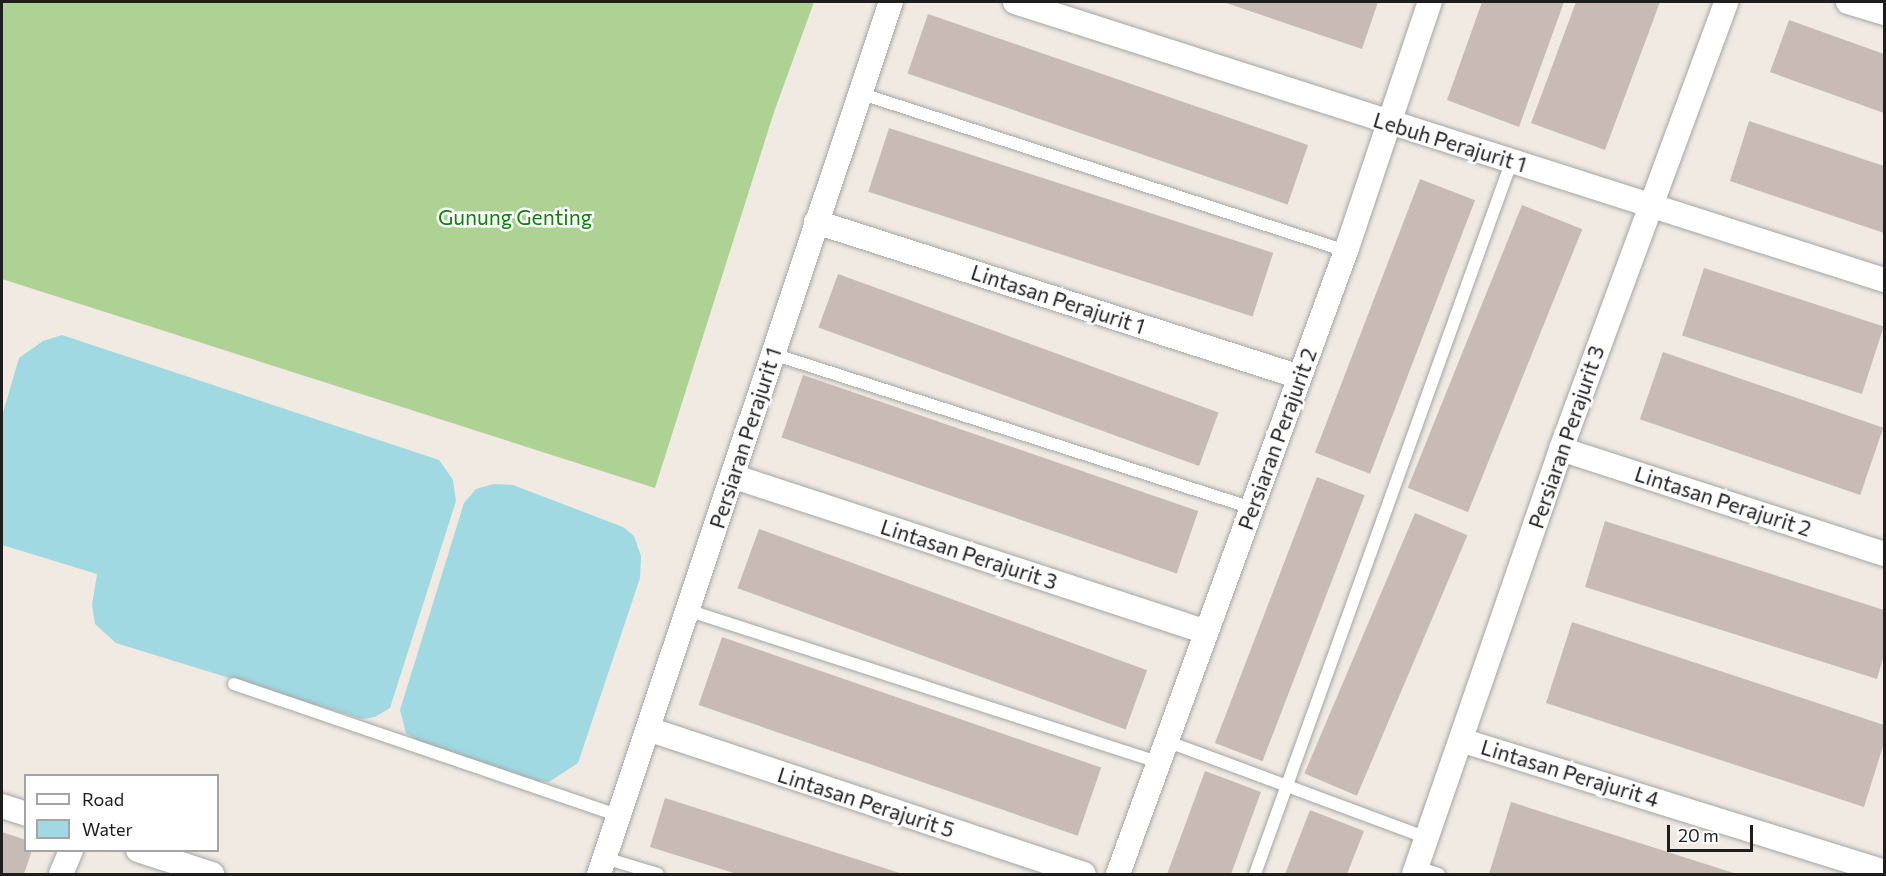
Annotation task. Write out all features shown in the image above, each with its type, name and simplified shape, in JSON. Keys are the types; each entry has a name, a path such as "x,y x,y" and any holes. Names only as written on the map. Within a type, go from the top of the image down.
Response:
{"street":[{"name":"Persiaran Perajurit 1","path":"602,866 891,2"},
{"name":"Lebuh Perajurit 1","path":"1015,2 1390,124 1512,160 1884,280"},
{"name":"Persiaran Perajurit 2","path":"1118,874 1346,251 1430,2"},
{"name":"Persiaran Perajurit 3","path":"1423,872 1427,838 1561,449 1726,2"},
{"path":"1848,2 1884,13"},
{"name":"Lintasan Perajurit 1","path":"816,222 1300,377"},
{"name":"Lintasan Perajurit 2","path":"1561,449 1884,554"},
{"name":"Lintasan Perajurit 3","path":"732,476 1206,632"},
{"name":"Lintasan Perajurit 5","path":"648,729 1084,874"},
{"name":"Lintasan Perajurit 4","path":"1461,740 1884,872"},
{"path":"2,806 24,812"},
{"path":"62,874 70,852"},
{"path":"144,852 212,874"}],"lane":[{"path":"859,93 1346,251"},
{"path":"1255,874 1512,160"},
{"path":"773,354 1252,508"},
{"path":"687,610 1162,752 1287,786 1427,838"},
{"path":"234,684 619,816"},
{"path":"602,866 658,874"}],"green space":[{"name":"Gunung Genting","path":"2,2 814,2 774,112 655,488 2,279"}],"water":[{"path":"62,335 439,460 453,480 456,501 390,708 375,717 362,719 116,643 95,624 92,605 97,574 2,545 2,416 19,358 43,341"},
{"path":"494,484 513,485 623,527 634,536 641,556 640,578 578,763 549,782 533,781 420,742 406,733 400,710 464,503 476,489"}],"building":[{"path":"1223,2 1378,2 1362,49"},
{"path":"1482,2 1564,2 1519,127 1447,100"},
{"path":"1576,2 1660,2 1605,150 1531,123"},
{"path":"928,14 1308,145 1288,204 907,74"},
{"path":"1789,20 1884,54 1884,113 1770,72"},
{"path":"1749,121 1884,166 1884,233 1730,181"},
{"path":"889,128 1273,253 1253,317 868,192"},
{"path":"1420,179 1475,200 1370,474 1315,453"},
{"path":"1522,205 1582,229 1468,512 1408,488"},
{"path":"1704,268 1884,326 1862,394 1682,336"},
{"path":"838,274 1219,413 1199,466 819,328"},
{"path":"1663,352 1883,428 1860,495 1640,419"},
{"path":"803,375 1198,511 1177,573 782,437"},
{"path":"1317,477 1365,495 1262,761 1215,743"},
{"path":"1415,513 1467,535 1357,796 1304,774"},
{"path":"1605,521 1884,610 1884,655 1877,679 1585,587"},
{"path":"759,529 1147,670 1126,729 737,588"},
{"path":"1572,622 1884,725 1884,743 1864,807 1546,703"},
{"path":"722,637 1101,768 1078,836 699,705"},
{"path":"1205,771 1261,792 1231,874 1167,874"},
{"path":"665,798 903,874 737,874 650,847"},
{"path":"1511,802 1737,874 1489,874"},
{"path":"1310,810 1364,831 1347,874 1285,874"},
{"path":"2,832 24,839 24,852 31,852 24,874 2,874"}]}
